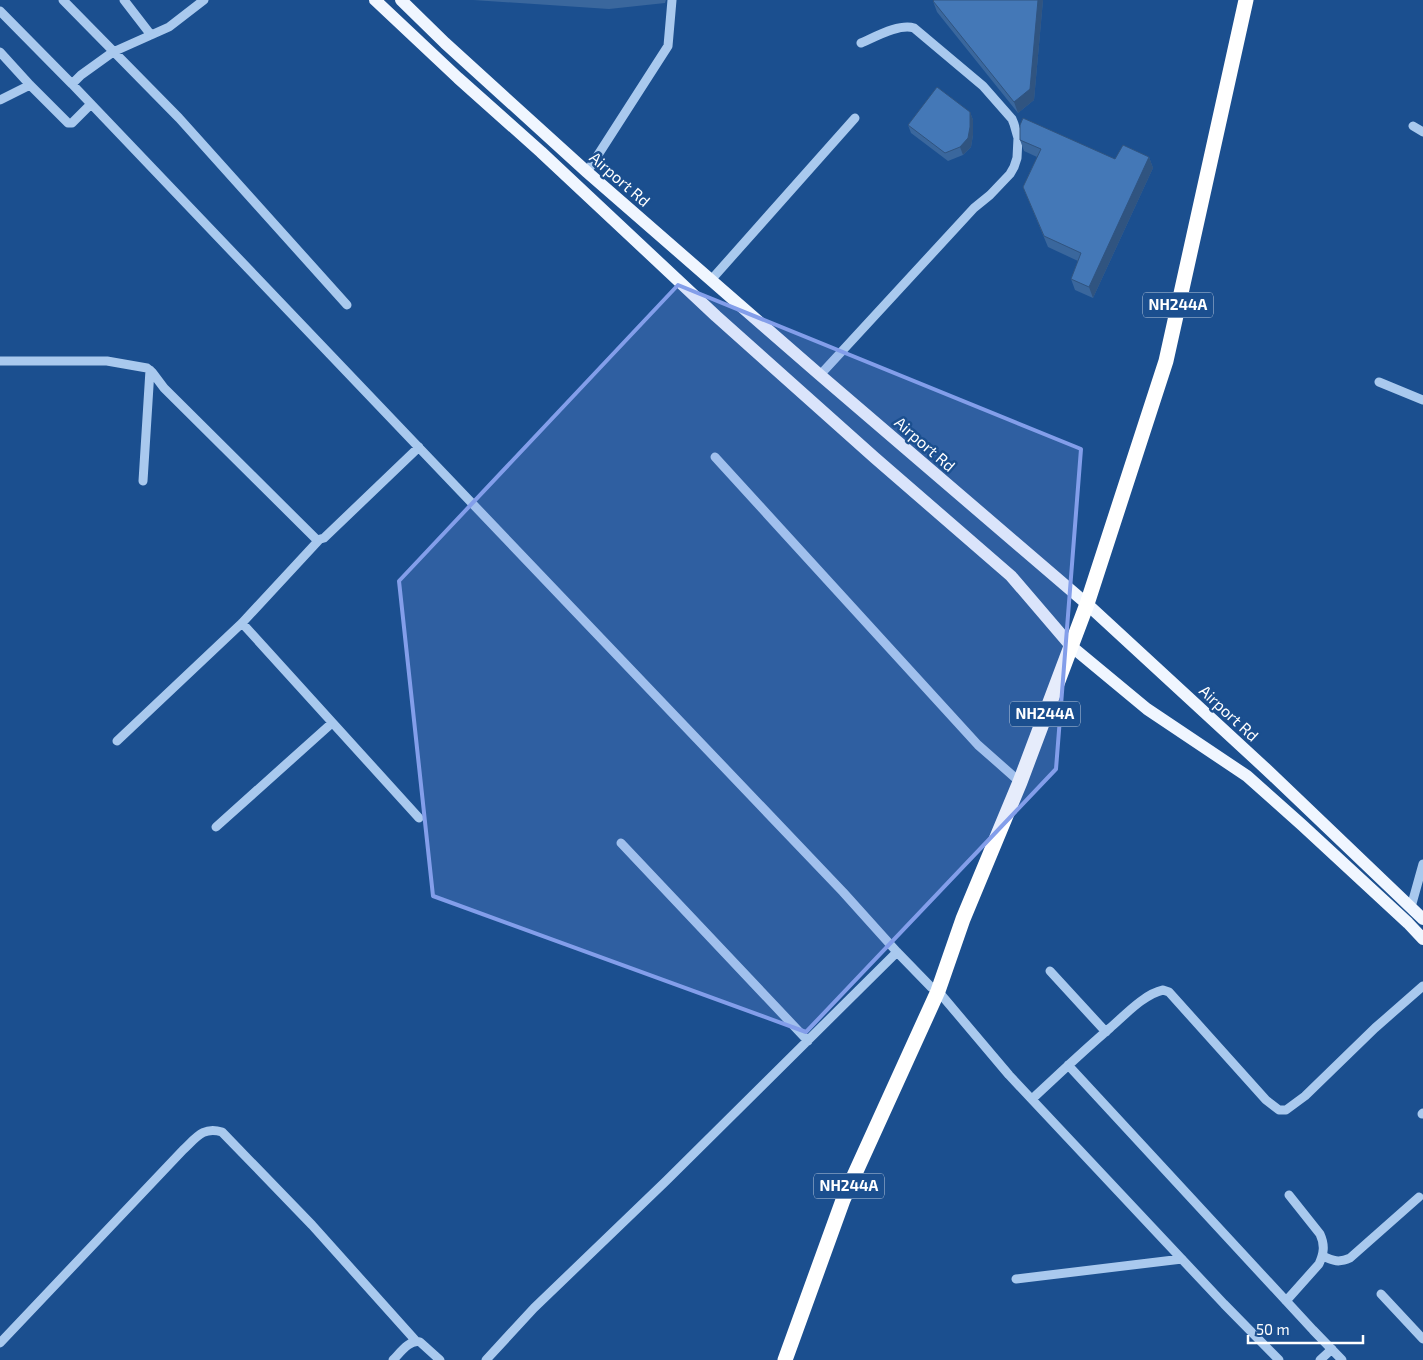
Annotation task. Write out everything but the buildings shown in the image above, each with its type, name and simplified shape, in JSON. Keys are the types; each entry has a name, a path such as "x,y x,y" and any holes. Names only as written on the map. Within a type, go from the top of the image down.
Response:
{"highway":[{"name":"NH244A","path":"785,1360 843,1200 938,991 963,919 1020,782 1087,604 1166,361 1246,0"}],"main road":[{"path":"375,0 716,316 1011,576 1071,646 1147,709 1247,776 1408,923 1423,939"},
{"name":"Airport Rd","path":"401,0 587,172 1087,604 1273,776 1423,919"}],"street":[{"path":"63,0 179,118 347,305"},
{"path":"124,0 151,35"},
{"path":"72,84 102,59 113,52 169,27 204,0"},
{"path":"587,172 668,46 672,0"},
{"path":"0,11 72,84 843,892 897,952 931,987 938,991 1032,1100 1279,1360"},
{"path":"820,375 974,208 990,195 1010,174 1018,158 1018,138 1012,119 983,86 914,28 908,26 900,27 861,43"},
{"path":"0,52 69,123 91,104"},
{"path":"0,100 30,85"},
{"path":"711,280 855,118"},
{"path":"1413,126 1423,132"},
{"path":"0,361 107,361 140,366 150,370 164,388 315,539 319,540"},
{"path":"143,482 150,370"},
{"path":"1379,382 1423,400"},
{"path":"117,741 242,623 319,540 324,538 418,447"},
{"path":"715,457 978,745 1020,782"},
{"path":"242,623 419,818"},
{"path":"216,827 332,723"},
{"path":"621,843 808,1041"},
{"path":"1411,907 1423,864"},
{"path":"486,1360 534,1308 666,1181 897,952"},
{"path":"1050,971 1106,1032"},
{"path":"1032,1100 1068,1065 1148,997 1158,991 1166,990 1266,1100 1283,1111 1305,1096 1375,1028 1423,986"},
{"path":"1068,1065 1342,1360"},
{"path":"0,1343 183,1150 198,1136 208,1130 214,1130 222,1132 312,1225 416,1341 420,1342 440,1360"},
{"path":"1286,1301 1319,1264 1324,1249 1320,1234 1288,1195"},
{"path":"1323,1256 1337,1262 1350,1258 1419,1197"},
{"path":"1016,1279 1182,1259"},
{"path":"1381,1294 1423,1339"},
{"path":"393,1360 410,1343 416,1341"},
{"path":"1322,1358 1332,1349"}],"highlighted area":[{"path":"678,285 1081,449 1056,769 806,1032 433,896 399,581"}]}
